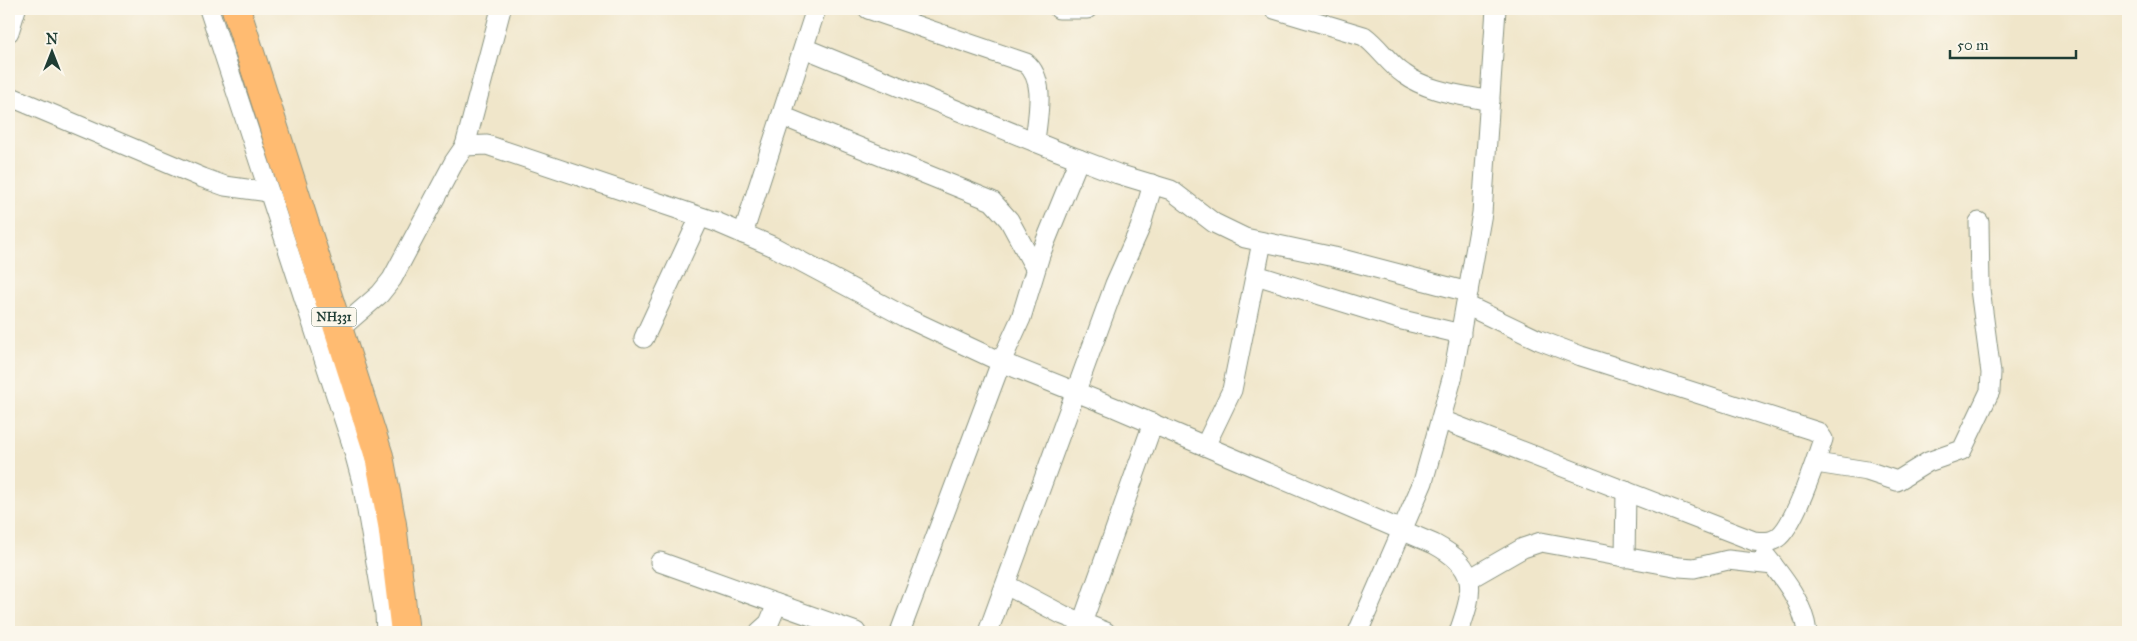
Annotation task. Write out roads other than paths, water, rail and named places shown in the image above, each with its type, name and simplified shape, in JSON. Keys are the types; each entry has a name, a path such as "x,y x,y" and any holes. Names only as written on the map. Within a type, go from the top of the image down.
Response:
{"highway":[{"name":"NH331","path":"236,9 379,456 392,524 405,632"}],"street":[{"path":"9,32 16,9"},
{"path":"209,9 348,432 362,482 385,614 386,632"},
{"path":"241,9 343,326 387,454 401,523 415,632"},
{"path":"343,326 380,294 392,279 454,162 465,146 501,9"},
{"path":"743,234 816,9"},
{"path":"868,9 1026,63 1034,70 1038,80 1036,142"},
{"path":"1059,9 1087,9"},
{"path":"1274,9 1299,12 1364,36 1376,45 1395,67 1414,81 1443,90 1490,100"},
{"path":"1358,632 1423,482 1442,420 1461,334 1482,214 1496,9"},
{"path":"804,48 1079,159 1118,174 1171,190 1214,223 1229,232 1262,242 1334,258 1467,298 1539,340 1581,356 1821,433 1823,439 1816,463 1787,529 1775,539 1754,541 1442,420"},
{"path":"9,96 203,178 225,186 269,192"},
{"path":"782,116 992,201 1009,220 1036,268"},
{"path":"465,146 487,144 700,216 772,246 909,319 1002,362 1153,423 1452,553 1461,561 1470,579 1466,611 1459,632"},
{"path":"900,632 1020,318 1036,268 1079,159"},
{"path":"988,632 1115,284 1140,228 1153,184"},
{"path":"644,338 700,216"},
{"path":"1816,463 1867,471 1897,481 1905,478 1928,462 1959,452 1965,446 1988,400 1991,383 1980,289 1979,222"},
{"path":"1205,446 1232,390 1262,242"},
{"path":"1256,275 1398,318 1461,334"},
{"path":"1082,623 1153,423"},
{"path":"1625,558 1626,491"},
{"path":"1754,541 1796,598 1802,610 1807,632"},
{"path":"1470,579 1523,548 1541,542 1688,568 1728,560 1773,565"},
{"path":"660,562 856,632"},
{"path":"1006,585 1082,623 1106,632"},
{"path":"759,632 769,623 777,604"}]}
